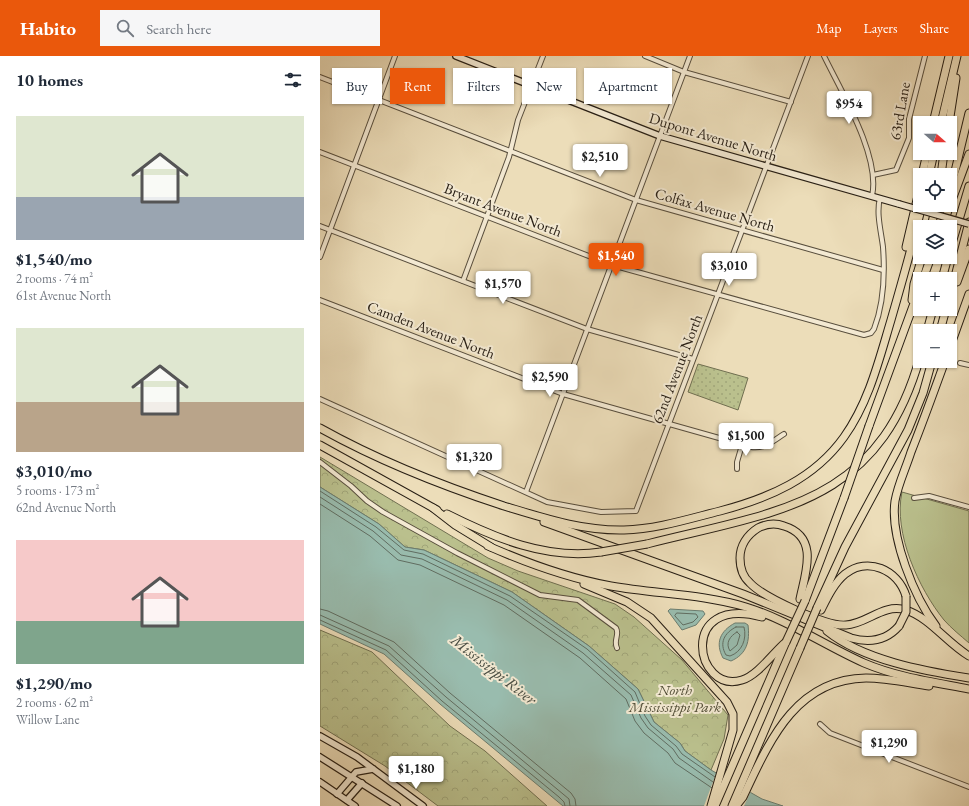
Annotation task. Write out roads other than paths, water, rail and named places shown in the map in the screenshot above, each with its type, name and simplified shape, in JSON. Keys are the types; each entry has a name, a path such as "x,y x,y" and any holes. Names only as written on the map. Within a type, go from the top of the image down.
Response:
{"highway":[{"path":"935,116 949,56"},
{"path":"943,116 958,56"},
{"path":"950,116 958,56"},
{"path":"956,168 969,113"},
{"path":"944,220 969,154"},
{"path":"957,226 969,186"},
{"path":"904,274 903,261 914,212"},
{"path":"320,428 403,469 441,485 567,524 593,528 623,530 673,524 748,503 782,490 808,473 839,443 854,422 872,380 904,274 920,212"},
{"path":"956,272 969,223"},
{"path":"957,281 969,249"},
{"path":"910,312 914,284 920,264"},
{"path":"957,327 969,294"},
{"path":"802,600 844,498 913,304"},
{"path":"320,445 433,508 485,533 517,544 564,553 601,552 648,544 783,510 808,499 838,482 860,464 885,436 906,398 916,368"},
{"path":"732,806 748,766 800,648 819,609 845,547 908,430 923,393 930,368"},
{"path":"942,368 900,484 895,513 898,538 917,595 936,626 962,651"},
{"path":"480,498 576,535 743,594 851,638 866,641 883,638 899,626 906,612 906,596 899,581 890,572 877,567 864,566 844,575 819,609"},
{"path":"433,508 455,525 503,555 531,567 609,593 631,604 651,618 720,693 733,714 734,726 726,757 710,806"},
{"path":"715,806 799,614 802,600 808,565 807,554 802,540 794,531 781,525 769,525 759,528 746,540 740,558 742,569 746,578 758,590 821,621 834,625 851,624 891,609 905,610 923,618 969,656"},
{"path":"488,546 530,564 561,575 612,586 713,600 745,607 780,621 864,663 891,673 969,690"},
{"path":"786,642 754,674 737,681 726,680 716,676 707,665 703,653 703,640 708,628 718,618 732,613 744,613 764,618 822,642"},
{"path":"820,626 840,640 887,660 916,668 969,678"},
{"path":"736,806 743,797 779,728 789,713 807,697 827,686 846,680 867,678 969,690"}],"street":[{"path":"382,89 395,56"},
{"name":"Dupont Avenue North","path":"456,56 522,82"},
{"path":"537,68 542,56"},
{"path":"645,56 684,72 791,102"},
{"path":"320,399 526,492 690,56"},
{"name":"62nd Avenue North","path":"526,492 547,502 583,510 601,512 636,511 808,56"},
{"path":"824,56 858,125 873,175 872,196"},
{"name":"63rd Lane","path":"873,175 896,170 900,164 909,138 909,118 925,56"},
{"name":"Colfax Avenue North","path":"320,77 332,82"},
{"name":"Colfax Avenue North","path":"382,101 636,200 883,270"},
{"name":"Dupont Avenue North","path":"576,103 660,136 969,223"},
{"path":"320,257 376,104"},
{"path":"463,281 511,152 515,132 525,104"},
{"name":"Bryant Avenue North","path":"320,152 612,265 864,335 871,333 876,324 883,292 883,270"},
{"path":"880,198 878,209 883,270"},
{"path":"320,226 587,329 693,359"},
{"name":"Camden Avenue North","path":"320,300 563,394 742,445 760,448 784,434"},
{"path":"960,363 969,365"},
{"path":"737,469 737,462 742,445"},
{"path":"320,462 375,507 457,553 540,595 578,600 616,628 618,632 615,642 617,648"},
{"path":"914,498 929,496 969,507"},
{"path":"820,724 830,733 969,787"},
{"path":"320,736 373,769 423,806"},
{"path":"320,757 351,775 397,806"},
{"path":"337,794 351,775 364,769 373,769"},
{"path":"320,782 355,806"},
{"path":"347,800 362,783"}],"water":[{"name":"Mississippi River","path":"320,487 379,524 405,547 424,550 512,592 589,646 638,689 654,722 680,743 685,751 711,770 762,799 783,806 563,806 440,704 384,654 320,624"},
{"path":"670,609 703,611 705,614 696,625 682,630 668,611"},
{"path":"735,623 745,623 748,625 748,642 741,655 731,661 723,658 719,647 719,642 726,630"}],"park label":[{"name":"North Mississippi Park","path":"675,698"}]}
